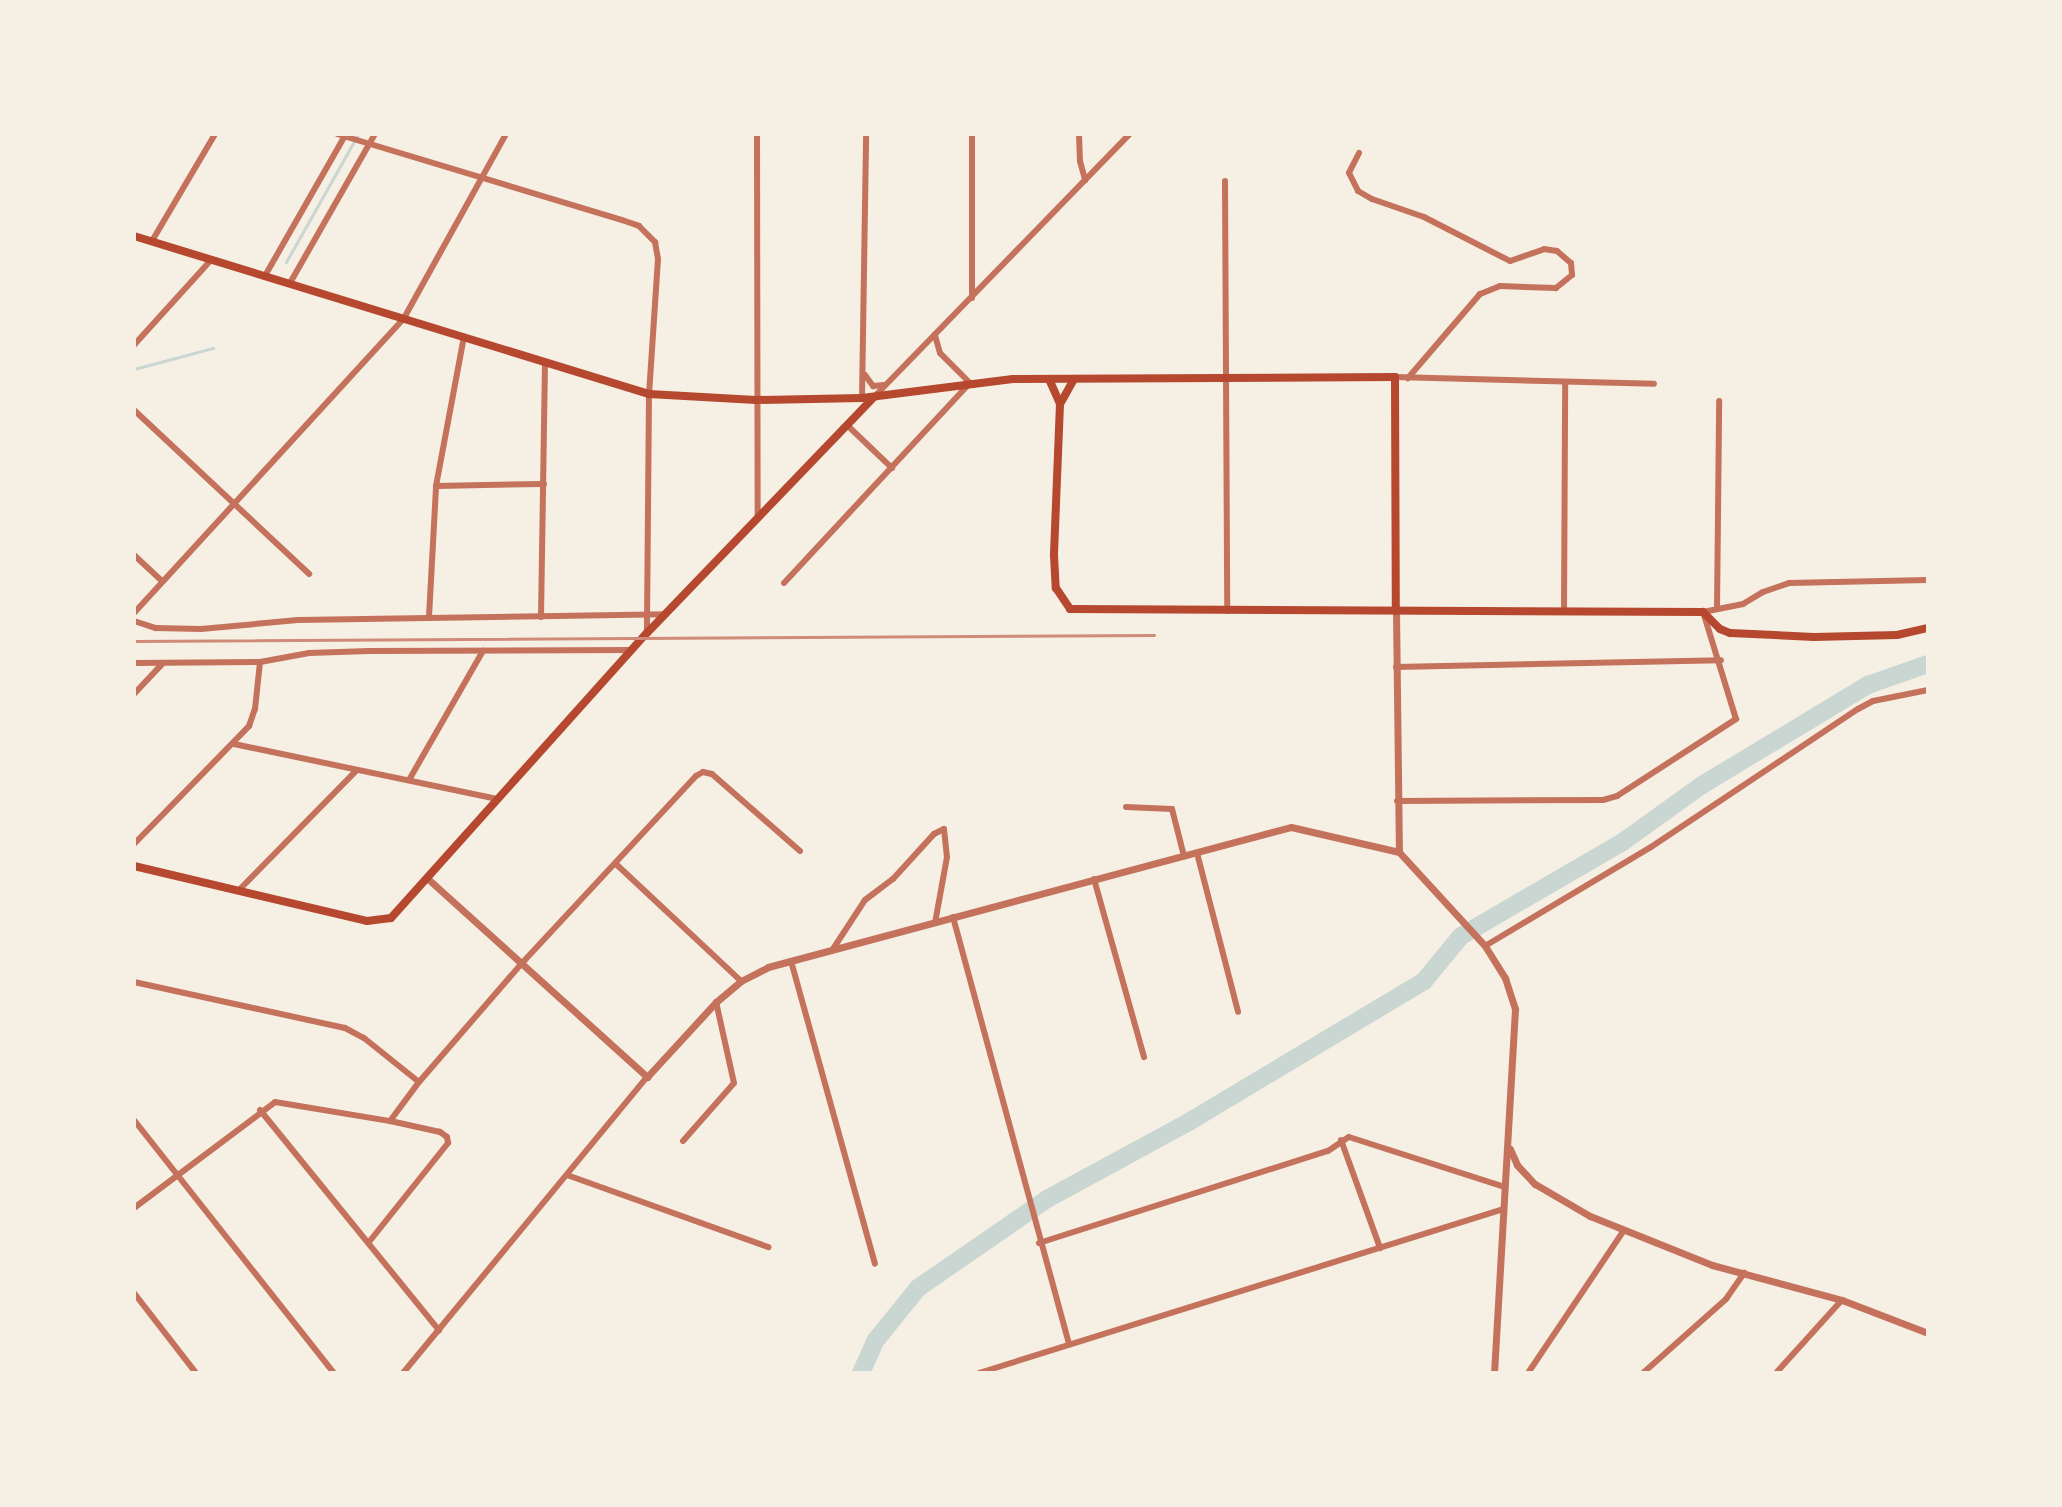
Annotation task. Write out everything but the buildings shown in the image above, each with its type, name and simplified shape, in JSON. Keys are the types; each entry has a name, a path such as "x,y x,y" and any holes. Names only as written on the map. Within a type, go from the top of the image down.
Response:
{"main road":[{"path":"134,236 649,394 756,400 873,398 970,383 1049,379 1395,377 1396,611"},
{"path":"1049,379 1060,404 1054,576 1058,596 1070,609 1703,612 1720,629 1730,633 1863,637 1928,628"},
{"path":"1060,404 1074,379"},
{"path":"134,866 367,921 381,921 402,908 647,633 873,398"}],"street":[{"path":"152,241 215,134"},
{"path":"290,283 375,134"},
{"path":"134,613 404,318 506,134"},
{"path":"757,134 758,518"},
{"path":"862,398 865,374 866,134"},
{"path":"972,134 972,300"},
{"path":"1079,134 1080,161 1085,180"},
{"path":"873,398 972,300 1130,134"},
{"path":"266,274 344,136 622,220 651,236 658,259 649,394 647,633"},
{"path":"1359,153 1349,173 1358,191 1372,199 1424,217 1510,261 1544,249 1557,251 1571,263 1572,275 1556,288 1500,286 1480,294 1408,378"},
{"path":"1225,181 1227,611"},
{"path":"134,345 212,259"},
{"path":"784,583 970,383 940,353 935,335"},
{"path":"429,617 436,486 464,337"},
{"path":"921,349 940,353"},
{"path":"541,617 545,363"},
{"path":"865,374 873,386 887,383"},
{"path":"1395,377 1654,384"},
{"path":"1564,611 1565,382"},
{"path":"1717,609 1719,401"},
{"path":"134,410 309,574"},
{"path":"848,426 892,468"},
{"path":"436,486 544,484"},
{"path":"134,555 162,581"},
{"path":"1397,801 1603,800 1617,796 1736,719 1721,660 1703,612 1743,604 1763,592 1789,583 1928,580"},
{"path":"1396,611 1399,852"},
{"path":"134,621 156,628 201,629 298,620 666,614"},
{"path":"1716,647 1730,633"},
{"path":"134,663 260,662 309,653 632,650"},
{"path":"409,780 483,651"},
{"path":"1396,667 1721,660"},
{"path":"134,844 249,726 255,709 260,662"},
{"path":"134,694 163,663"},
{"path":"1485,946 1651,847 1858,709 1873,701 1928,690"},
{"path":"234,744 497,799"},
{"path":"239,890 356,771"},
{"path":"390,1121 419,1082 523,962 686,786 703,772 712,774 800,851"},
{"path":"1126,807 1172,809 1184,856"},
{"path":"403,1373 647,1077 716,1002 741,981 791,961 833,949 1291,827 1399,852 1485,946 1505,978 1515,1009 1494,1373"},
{"path":"833,949 865,900 893,879 934,834 944,829 947,857 935,923"},
{"path":"1197,853 1238,1012"},
{"path":"616,864 741,981"},
{"path":"427,878 647,1077"},
{"path":"1094,879 1144,1057"},
{"path":"953,917 1039,1243 1069,1344"},
{"path":"791,961 875,1264"},
{"path":"134,982 345,1028 364,1038 419,1082"},
{"path":"683,1141 734,1083 716,1002"},
{"path":"134,1208 260,1110 275,1102 440,1132 447,1137 448,1143 369,1242"},
{"path":"260,1110 439,1330"},
{"path":"134,1120 334,1373"},
{"path":"1039,1243 1328,1151 1349,1137 1505,1187"},
{"path":"1341,1140 1380,1248"},
{"path":"1509,1146 1517,1165 1554,1198 1624,1230 1712,1265 1842,1300 1928,1333"},
{"path":"1506,1169 1517,1165"},
{"path":"567,1175 768,1247"},
{"path":"979,1373 1504,1209"},
{"path":"1528,1373 1624,1230"},
{"path":"1643,1373 1726,1299 1744,1273"},
{"path":"134,1293 196,1373"},
{"path":"1776,1373 1842,1300"}],"waterway":[{"path":"286,262 358,134"},
{"path":"134,369 213,348"},
{"path":"861,1373 876,1340 918,1288 1047,1199 1187,1123 1424,981 1461,936 1624,841 1702,785 1868,685 1928,664"}],"railway":[{"path":"134,641 1154,635"}]}
